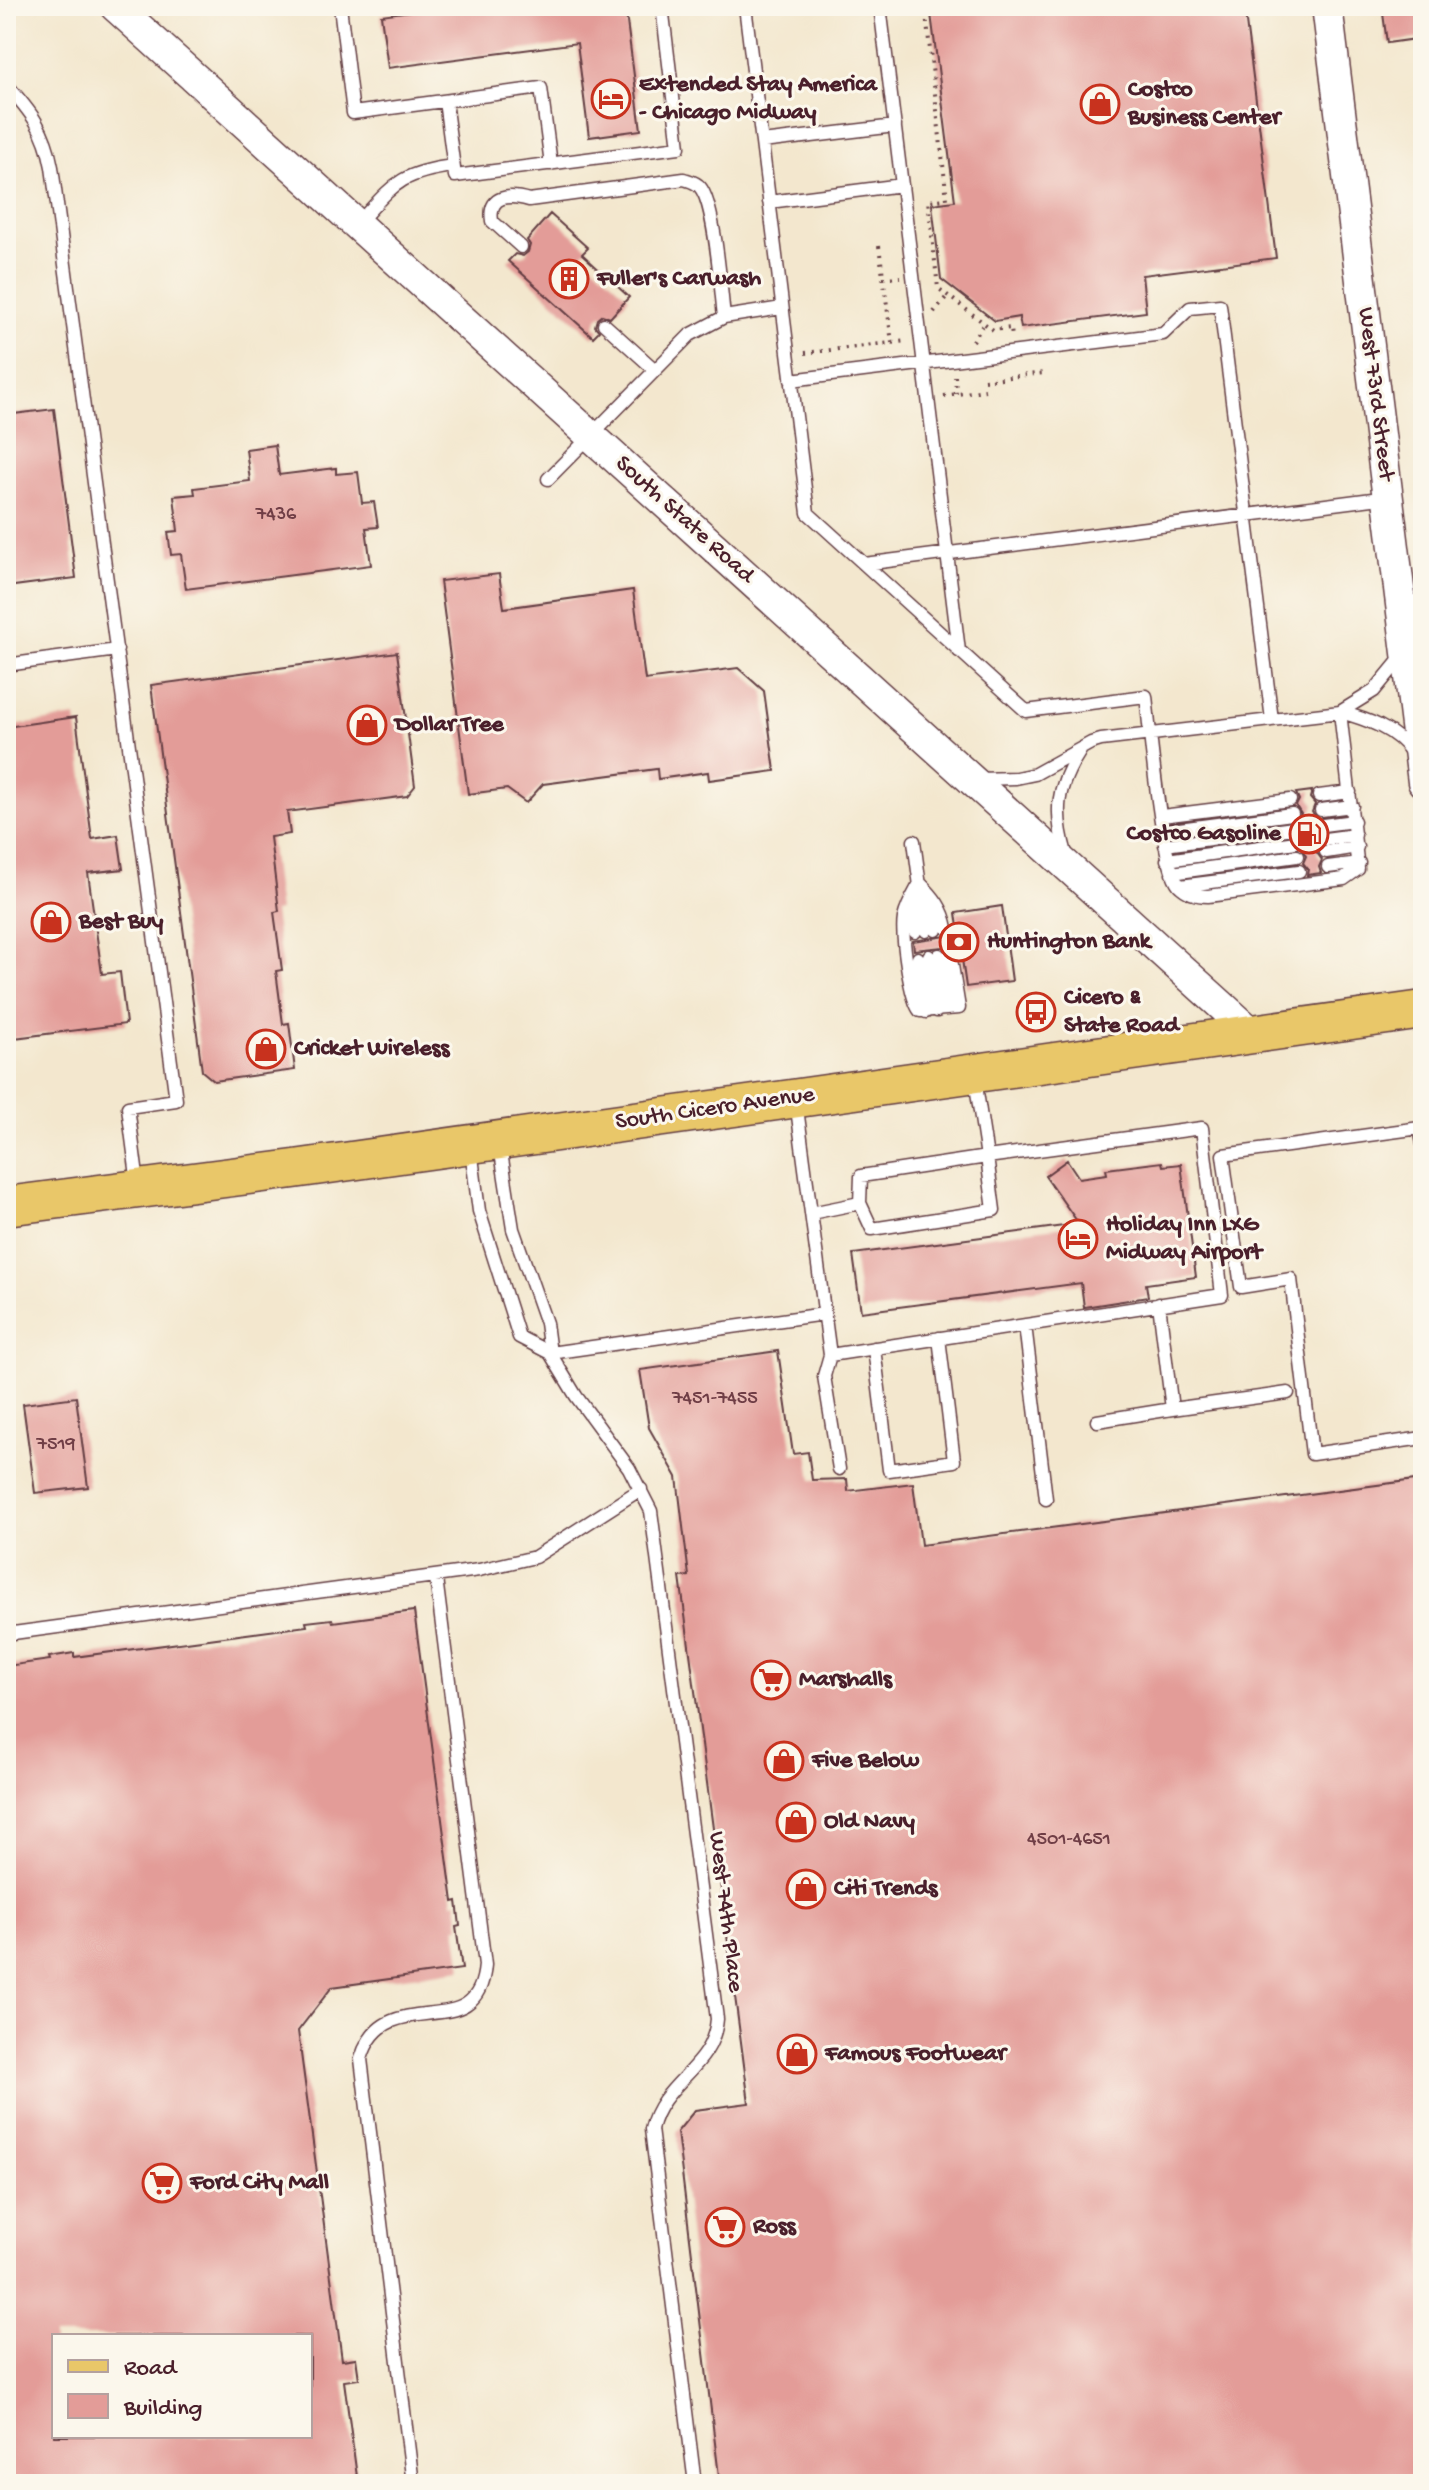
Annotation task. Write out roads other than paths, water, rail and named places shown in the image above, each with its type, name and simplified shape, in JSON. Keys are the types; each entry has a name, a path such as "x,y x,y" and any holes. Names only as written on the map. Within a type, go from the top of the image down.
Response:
{"main road":[{"name":"South Cicero Avenue","path":"6,1206 1423,1010"}],"street":[{"name":"South State Road","path":"115,6 1253,1034"},
{"name":"West 73rd Street","path":"1327,6 1388,497 1412,645 1422,775"}],"lane":[{"path":"340,6 353,113 541,88 551,164"},
{"path":"445,101 455,176 679,147 662,6"},
{"path":"745,6 808,513 1026,711 1146,696 1167,860 1180,886 1191,893 1208,896 1344,879 1358,869 1340,712"},
{"path":"880,6 959,651"},
{"path":"6,84 35,118 48,143 176,1100 128,1107 138,1189"},
{"path":"762,142 895,126"},
{"path":"357,225 393,186 409,175 453,166"},
{"path":"521,247 492,221 492,207 496,201 660,175 693,181 702,188 706,197 724,317"},
{"path":"513,196 529,200 684,179"},
{"path":"769,202 902,185"},
{"path":"791,380 1163,334 1190,308 1220,305 1272,720"},
{"path":"548,479 589,434 690,335 724,317 782,308"},
{"path":"604,324 654,369"},
{"path":"864,564 1388,497"},
{"path":"970,779 1016,778 1035,774 1101,740 1340,712 1374,691 1412,645"},
{"path":"6,665 117,650"},
{"path":"1340,712 1379,726 1394,735 1408,748 1422,775"},
{"path":"1071,871 1058,817 1059,795 1065,774 1082,748"},
{"path":"1319,796 1350,792"},
{"path":"1162,816 1290,800"},
{"path":"1321,810 1352,806"},
{"path":"1164,831 1292,814"},
{"path":"1323,825 1354,821"},
{"path":"1165,845 1294,828"},
{"path":"914,841 931,930"},
{"path":"1325,845 1356,841"},
{"path":"1167,860 1296,849 1172,873"},
{"path":"1328,867 1359,863"},
{"path":"1180,886 1299,871"},
{"path":"920,883 944,911 931,930"},
{"path":"920,883 903,927 915,1006 942,1010"},
{"path":"911,900 931,930"},
{"path":"942,1010 934,955 942,1010"},
{"path":"830,1355 1222,1295 1202,1128 987,1157 861,1176 860,1203 872,1229 994,1210 987,1157 974,1073"},
{"path":"795,1098 830,1355 824,1376 839,1469"},
{"path":"1423,1144 1420,1128 1223,1155 1241,1287 1291,1279 1312,1454 1423,1438"},
{"name":"West 74th Place","path":"485,1142 479,1211 519,1337 550,1353"},
{"name":"West 74th Place","path":"485,1142 546,1323 550,1353 576,1396 629,1468 651,1511 717,2019 716,2036 709,2051 662,2100 654,2114 651,2129 695,2484"},
{"path":"811,1213 860,1203"},
{"path":"1159,1304 1172,1409"},
{"path":"550,1353 824,1314"},
{"path":"1025,1325 1046,1499"},
{"path":"874,1348 889,1470 954,1461 939,1338"},
{"path":"1097,1421 1288,1393"},
{"path":"6,1634 436,1578 535,1557 641,1489"},
{"path":"413,2484 361,2059 367,2041 393,2020 441,2013 462,2006 476,1995 484,1981 485,1965 436,1578"}],"place":[{"name":"Extended Stay America - Chicago Midway","path":"611,99"},
{"name":"Costco Business Center","path":"1100,104"},
{"name":"Fuller's Carwash","path":"569,279"},
{"name":"Dollar Tree","path":"367,725"},
{"name":"Costco Gasoline","path":"1309,834"},
{"name":"Best Buy","path":"51,922"},
{"name":"Huntington Bank","path":"959,942"},
{"name":"Cicero & State Road","path":"1036,1012"},
{"name":"Cricket Wireless","path":"266,1049"},
{"name":"Holiday Inn LXG Midway Airport","path":"1078,1239"},
{"name":"Marshalls","path":"771,1680"},
{"name":"Five Below","path":"784,1761"},
{"name":"Old Navy","path":"796,1822"},
{"name":"Citi Trends","path":"806,1889"},
{"name":"Famous Footwear","path":"797,2054"},
{"name":"Ford City Mall","path":"162,2183"},
{"name":"Ross","path":"725,2227"}]}
